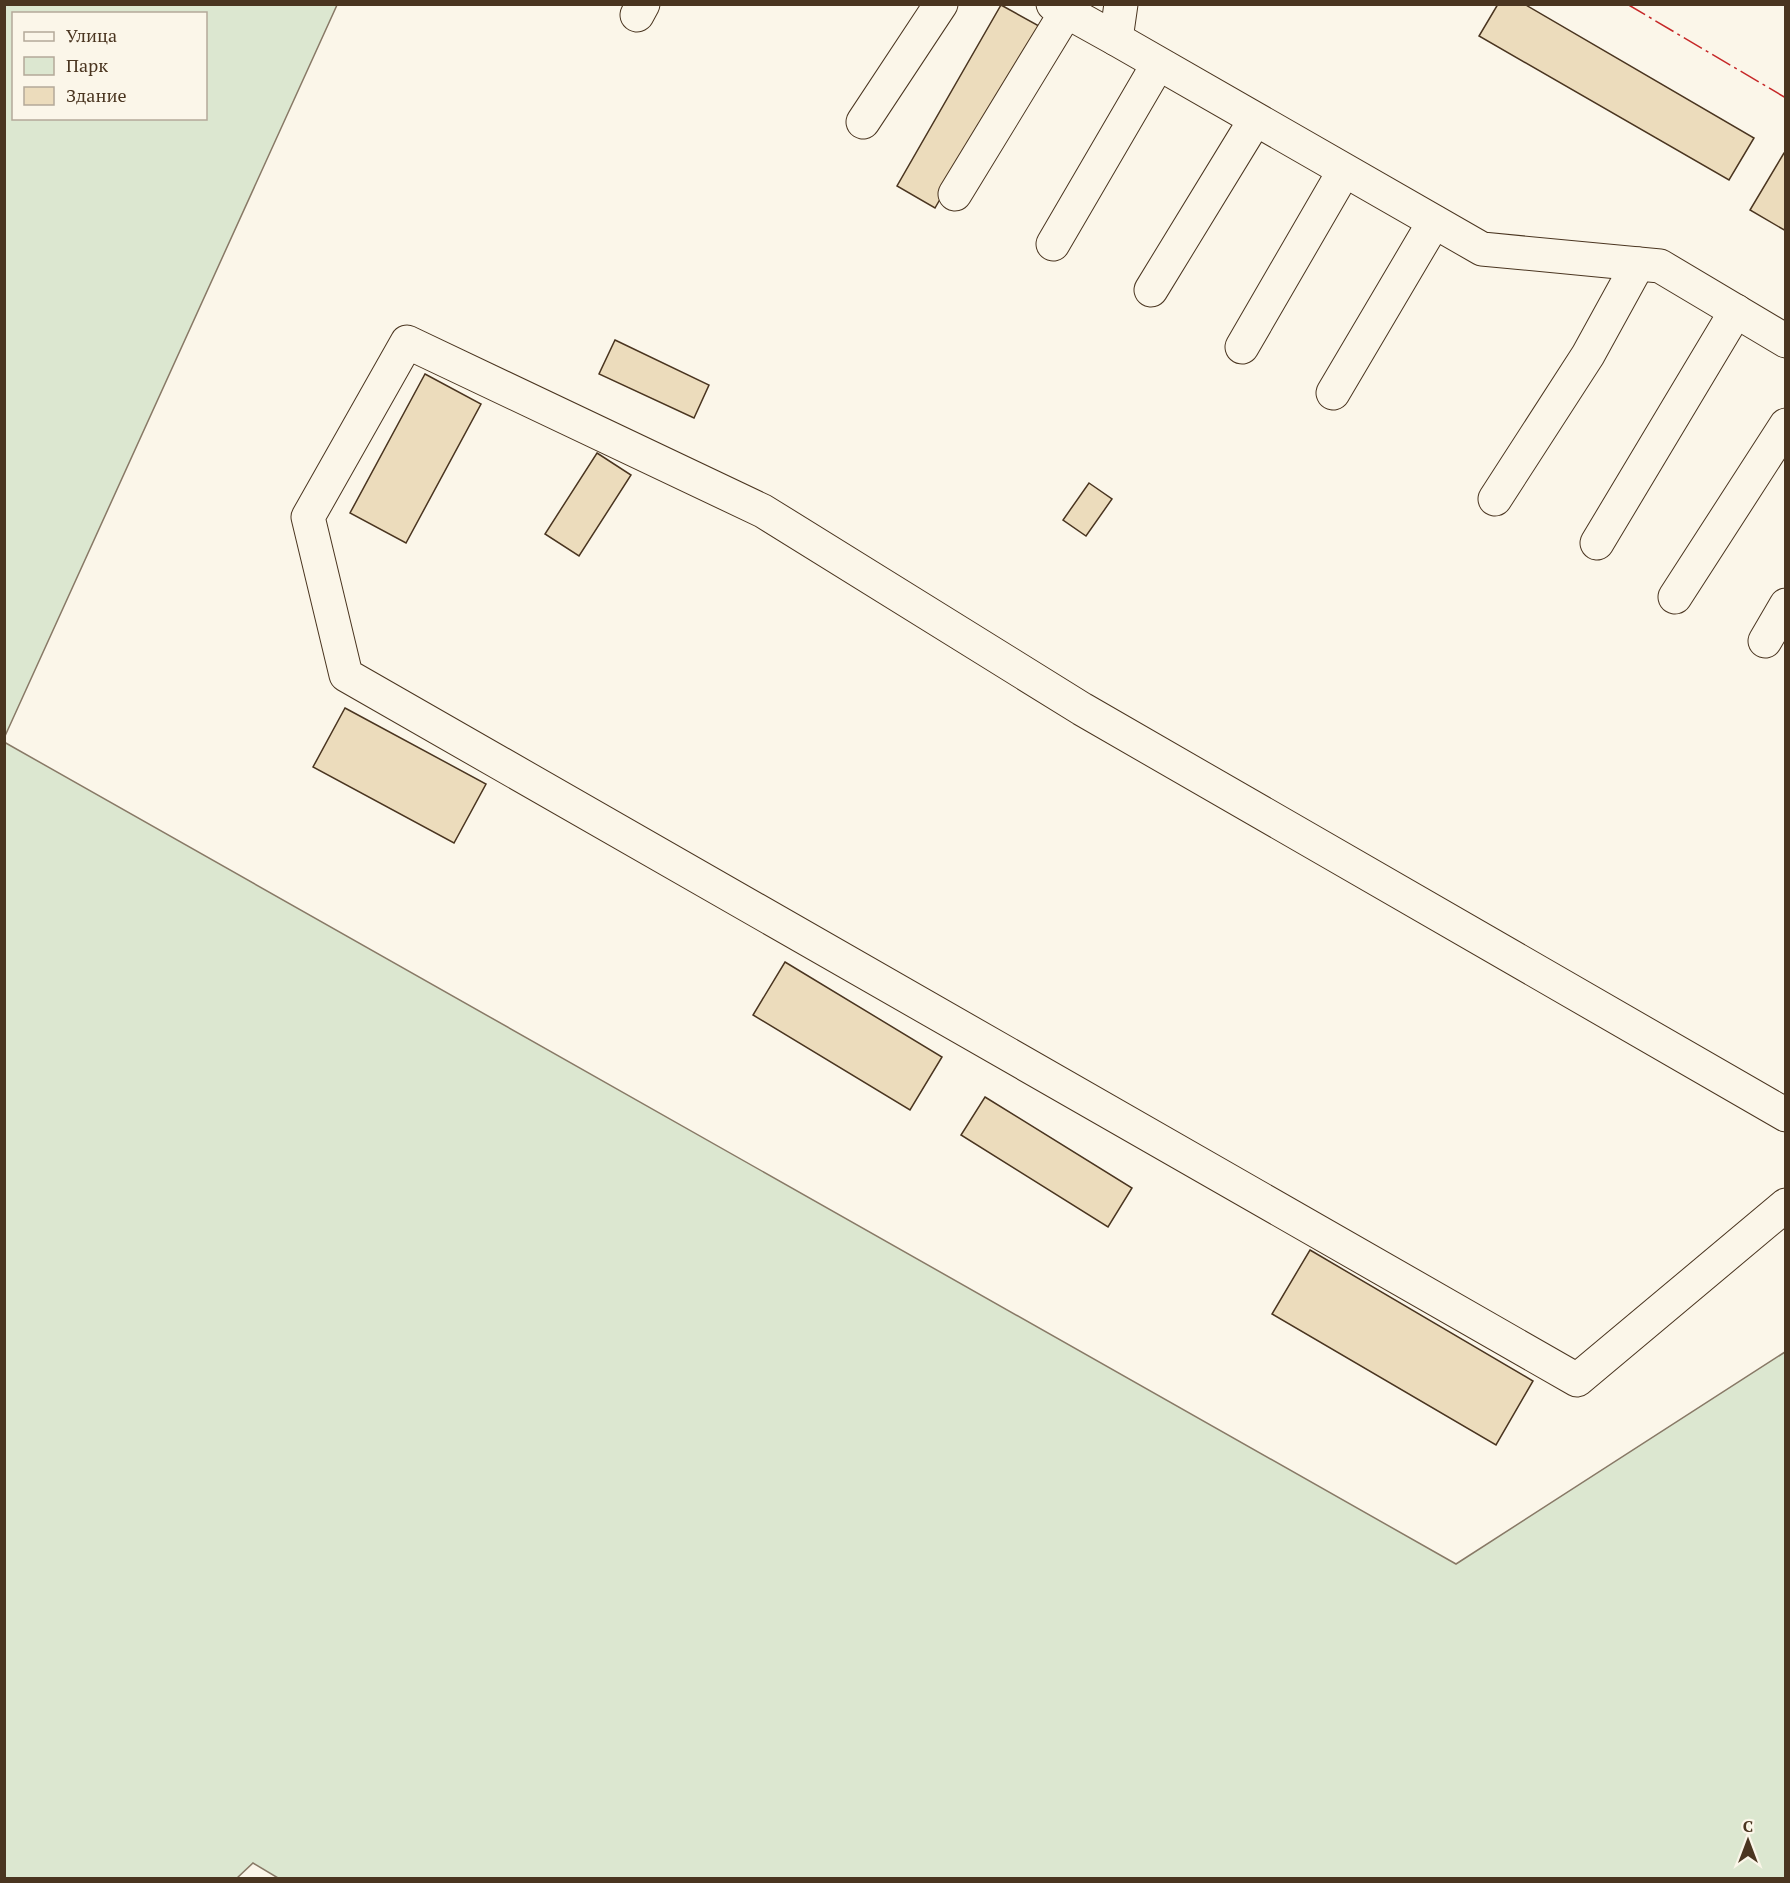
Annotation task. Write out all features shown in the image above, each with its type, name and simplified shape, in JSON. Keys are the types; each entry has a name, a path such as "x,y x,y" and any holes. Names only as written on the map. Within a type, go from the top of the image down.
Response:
{"lane":[{"path":"863,122 941,4"},
{"path":"1116,39 1122,4"},
{"path":"955,194 1060,8 1482,249 1660,266 1785,341"},
{"path":"1053,244 1158,64"},
{"path":"1151,290 1255,120"},
{"path":"1242,347 1344,171"},
{"path":"1332,393 1434,222"},
{"path":"1495,499 1588,355 1638,264"},
{"path":"1597,543 1736,311"},
{"path":"1785,1115 1082,709 763,511 407,342 308,517 346,675 1577,1380 1785,1205"},
{"path":"1675,597 1785,425"},
{"path":"1765,641 1785,605"}],"green space":[{"path":"4,5 337,5 5,736"},
{"path":"4,742 1456,1564 1785,1352 1785,1878 278,1878 253,1863 237,1878 5,1878"}],"building":[{"path":"1498,4 1524,4 1754,138 1729,180 1479,36"},
{"path":"1001,5 1039,26 935,208 897,186"},
{"path":"1786,153 1786,231 1750,210"},
{"path":"615,340 709,385 694,418 599,374"},
{"path":"425,374 481,404 406,543 350,513"},
{"path":"597,453 631,475 579,556 545,534"},
{"path":"1089,483 1112,499 1086,536 1063,520"},
{"path":"345,708 486,784 454,843 313,767"},
{"path":"785,962 942,1057 910,1110 753,1015"},
{"path":"985,1097 1132,1188 1108,1227 961,1135"},
{"path":"1310,1250 1533,1381 1496,1445 1272,1314"}],"power":[{"path":"1627,4 1786,98"}]}
